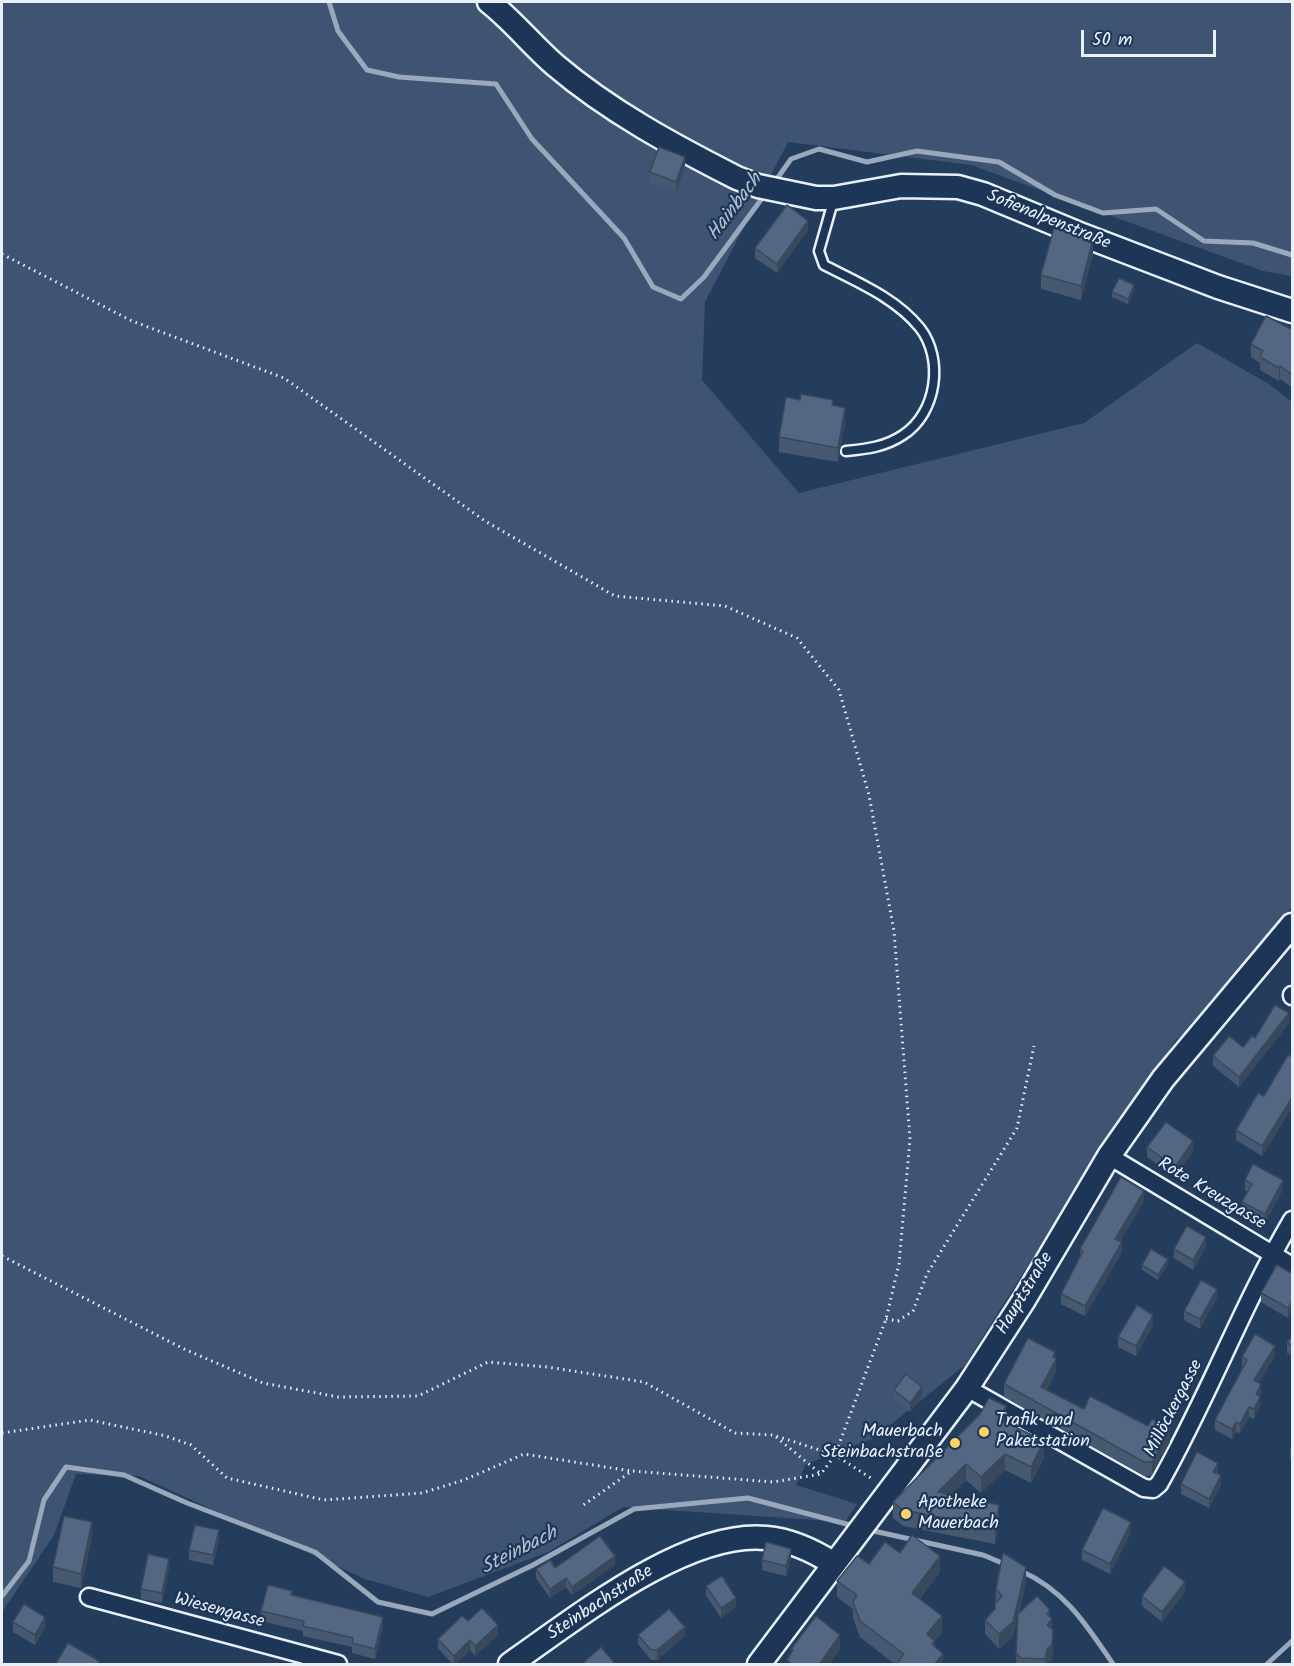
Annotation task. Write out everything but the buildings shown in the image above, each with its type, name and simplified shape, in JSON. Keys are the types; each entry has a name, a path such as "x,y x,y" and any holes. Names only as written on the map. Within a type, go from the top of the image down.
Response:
{"street":[{"name":"Sofienalpenstraße","path":"489,2 553,64 609,106 700,159 758,186 796,195 834,198 901,186 958,188 983,194 1077,233 1218,286 1293,310"},
{"name":"Hauptstraße","path":"759,1665 967,1388 1024,1300 1109,1156 1163,1079 1293,924"},
{"name":"Rote Kreuzgasse","path":"1109,1156 1293,1266"},
{"name":"Millöckergasse","path":"967,1388 1144,1488 1153,1489 1159,1484 1190,1430 1250,1297 1293,1220"},
{"name":"Steinbachstraße","path":"510,1665 643,1574 690,1552 729,1541 765,1538 812,1551 834,1564"},
{"name":"Wiesengasse","path":"89,1597 338,1665"}],"lane":[{"path":"834,198 819,251 824,265 883,296 907,314 921,330 932,351 935,367 929,399 914,425 904,434 872,449 846,451"}],"path":[{"path":"2,254 132,321 284,378 485,521 615,596 725,606 797,638 838,690 869,795 894,931 910,1139 899,1264 886,1319 835,1455 821,1474 774,1482 632,1471 524,1454 464,1480 422,1493 324,1500 227,1478 191,1445 166,1436 90,1420 2,1433"},
{"path":"886,1319 898,1321 913,1311 927,1274 1017,1128 1034,1046"},
{"path":"2,1256 184,1349 263,1383 338,1397 418,1396 488,1362 547,1367 644,1382 735,1433 773,1435 835,1455 891,1491"},
{"path":"773,1435 821,1474"},
{"path":"582,1506 632,1471"}],"shaded area":[{"path":"2,2 1292,2 1292,276 1263,271 971,165 788,142 705,302 702,380 799,493 1084,423 1197,343 1269,384 1292,402 1292,907 1195,1024 1175,1041 1099,1153 965,1365 874,1438 806,1464 796,1485 857,1504 845,1522 623,1507 548,1552 428,1597 365,1579 139,1476 76,1474 54,1535 2,1612"}],"waterway":[{"name":"Hainbach","path":"329,2 338,31 367,70 399,77 496,84 532,139 624,238 653,287 681,299 704,277 766,193"},
{"name":"Hainbach","path":"774,183 791,159 819,149 867,162 917,151 999,162 1055,195 1103,213 1156,209 1204,241 1253,243 1292,255"},
{"name":"Steinbach","path":"2,1596 29,1561 44,1500 66,1467 124,1475 187,1503 315,1552 378,1602 432,1614 533,1565 634,1509 748,1498 854,1526"},
{"name":"Steinbach","path":"869,1530 983,1555 1007,1565"},
{"name":"Steinbach","path":"1021,1571 1037,1579 1063,1599 1084,1623 1113,1664"},
{"path":"1267,1664 1292,1641"}],"place":[{"name":"Trafik und Paketstation","path":"984,1432"},
{"name":"Mauerbach Steinbachstraße","path":"955,1443"},
{"name":"Apotheke Mauerbach","path":"906,1514"}]}
